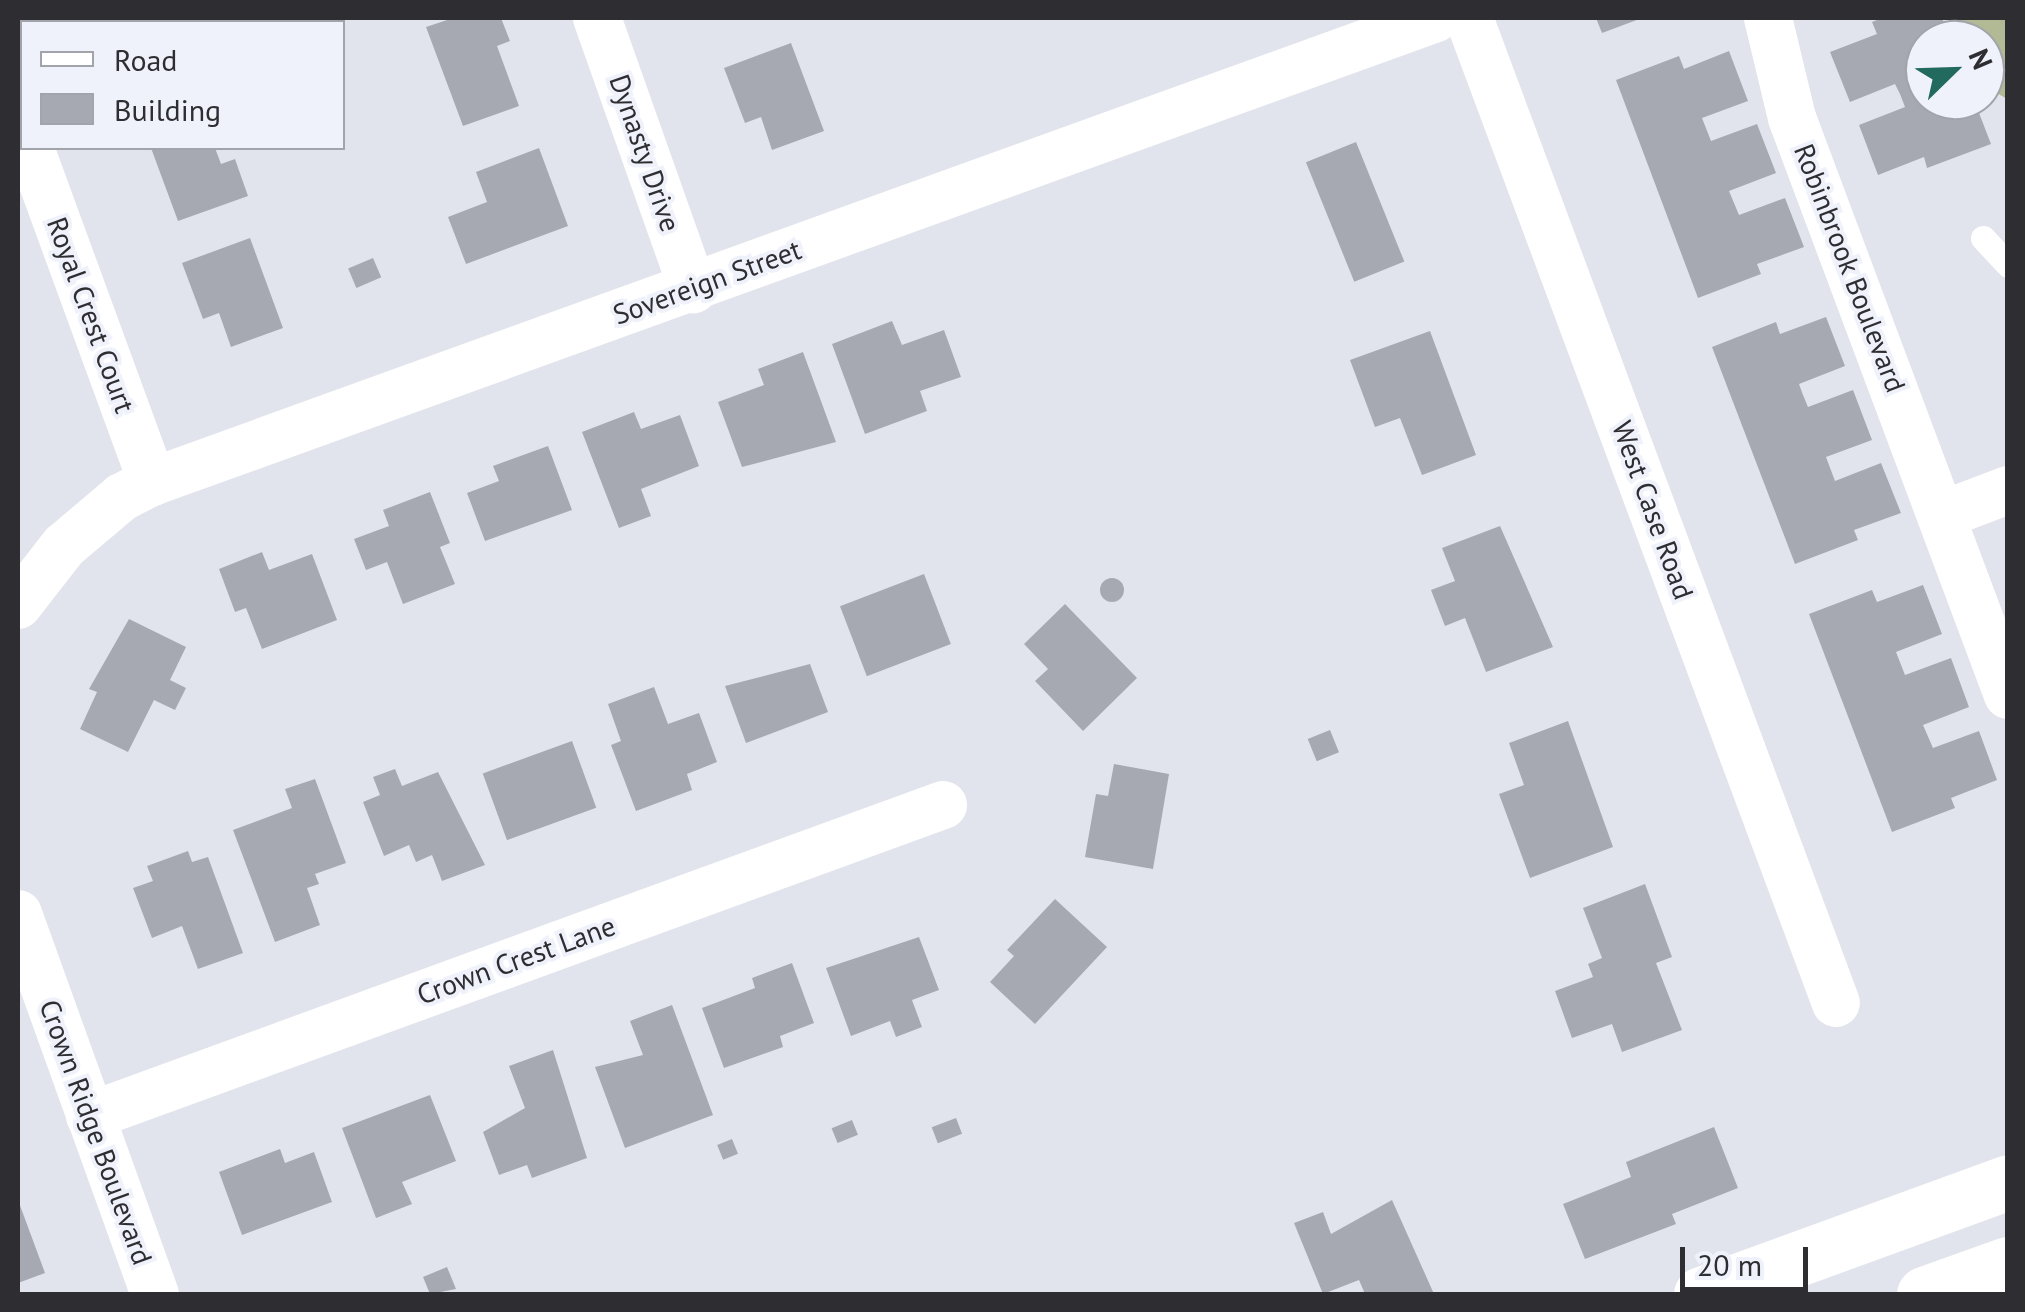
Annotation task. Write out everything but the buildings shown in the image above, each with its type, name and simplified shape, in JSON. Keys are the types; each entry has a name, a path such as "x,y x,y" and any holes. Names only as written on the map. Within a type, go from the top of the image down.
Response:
{"main road":[{"path":"1701,1294 2008,1182"},
{"path":"1924,1294 2008,1264"}],"street":[{"name":"Dynasty Drive","path":"597,18 693,288"},
{"name":"Sovereign Street","path":"18,605 64,546 122,497 152,482 1436,18"},
{"name":"West Case Road","path":"1470,18 1836,1003"},
{"name":"Robinbrook Boulevard","path":"1768,18 1792,118 1946,514 2008,695"},
{"name":"Royal Crest Court","path":"31,150 152,482"},
{"path":"1946,514 2008,490"},
{"name":"Crown Crest Lane","path":"90,1116 943,805"},
{"name":"Crown Ridge Boulevard","path":"18,914 155,1294"}],"lane":[{"path":"1983,238 2008,265"}],"green space":[{"path":"2007,18 2007,99 2005,20 1950,20"}]}
